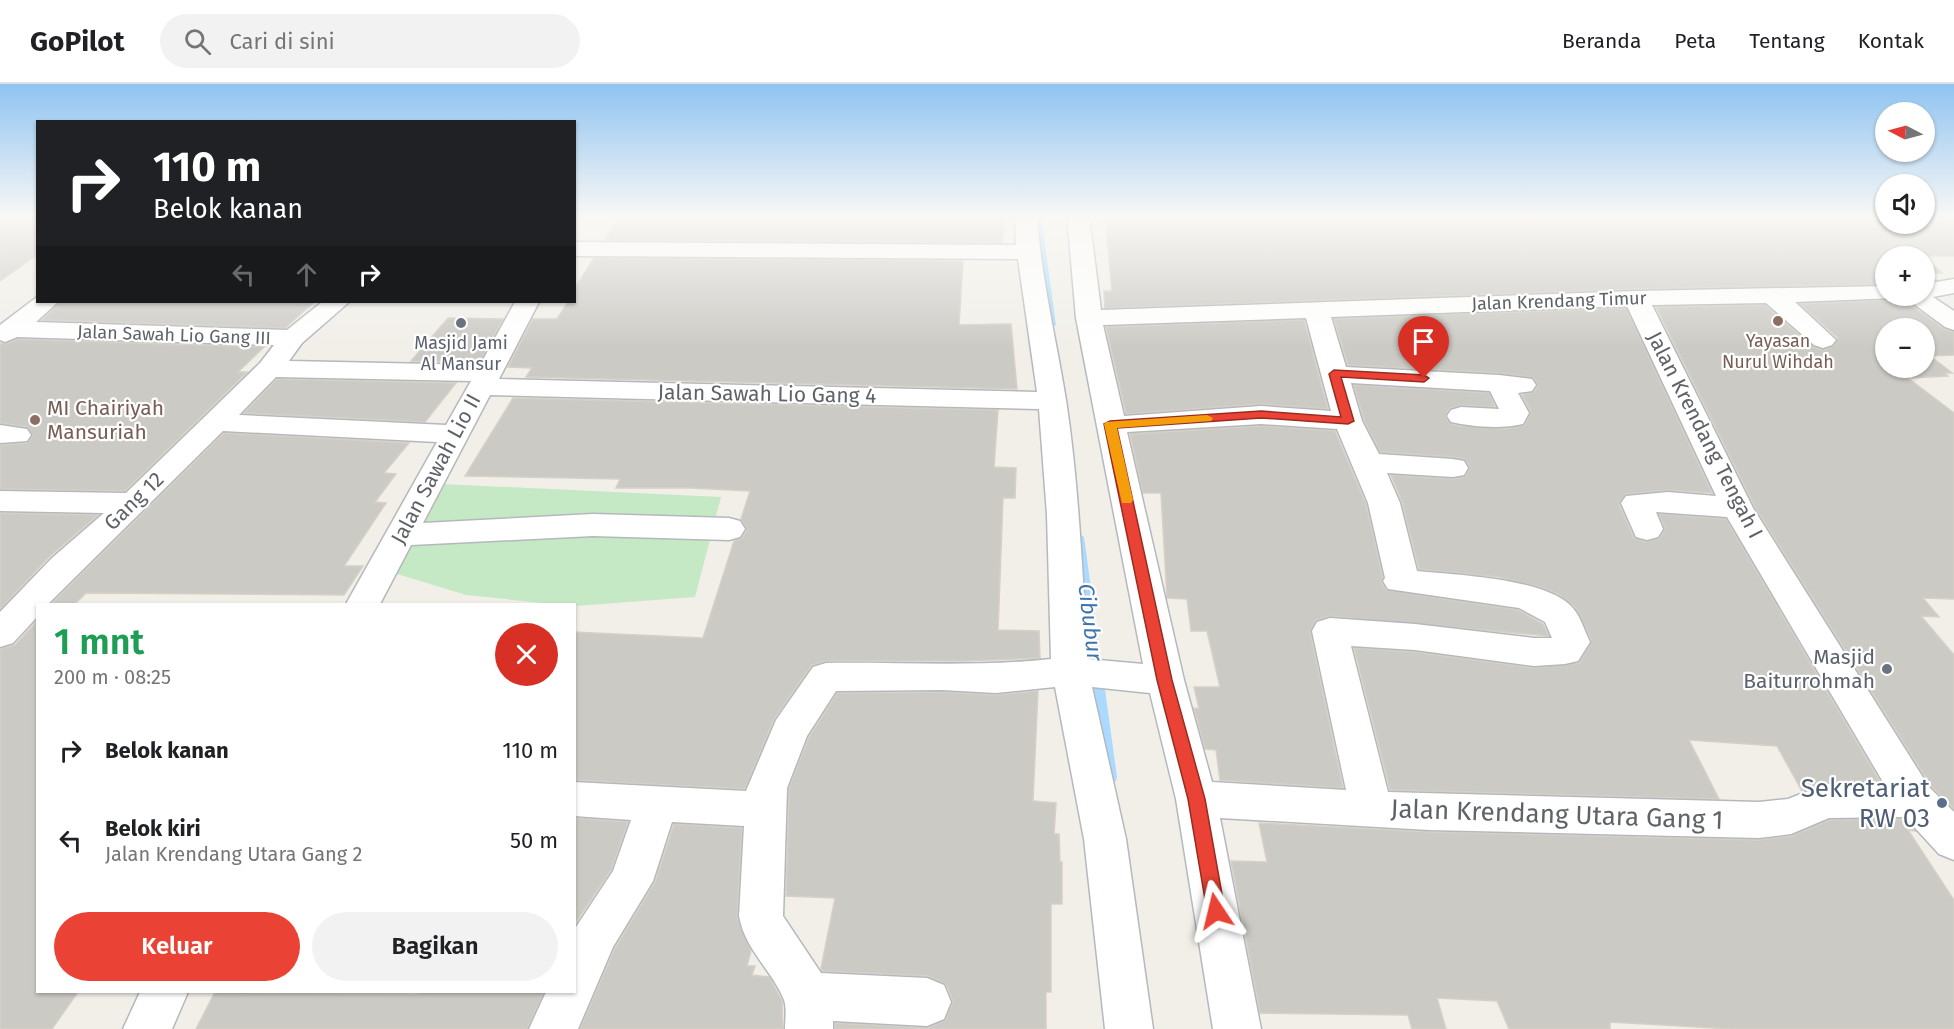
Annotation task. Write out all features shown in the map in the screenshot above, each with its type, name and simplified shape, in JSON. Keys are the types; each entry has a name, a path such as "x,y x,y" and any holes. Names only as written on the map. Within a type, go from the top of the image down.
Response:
{"street":[{"path":"1029,259 1052,401 1079,672 1105,839 1129,1029"},
{"path":"1083,259 1089,318 1155,679 1196,799 1237,1029"},
{"path":"1935,289 1954,286"},
{"name":"Jalan Krendang Timur","path":"1089,318 1636,298 1875,293"},
{"path":"1773,296 1823,340"},
{"name":"Jalan Krendang Tengah I","path":"1636,298 1737,508 1915,799 1954,841"},
{"path":"293,338 336,303"},
{"name":"Jalan Sawah Lio II","path":"364,603 526,303"},
{"path":"1930,306 1954,322"},
{"path":"1316,309 1348,421 1368,462 1384,503 1402,579 1400,581 1415,637"},
{"name":"Jalan Sawah Lio Gang III","path":"18,319 293,338"},
{"name":"Jalan Sawah Lio Gang III","path":"269,369 293,338"},
{"name":"Jalan Sawah Lio Gang III","path":"269,369 485,380"},
{"name":"Gang 12","path":"0,634 64,566 134,503 269,369"},
{"path":"1334,374 1510,384 1515,413 1513,418 1461,416"},
{"name":"Jalan Sawah Lio Gang 4","path":"485,380 1052,401"},
{"path":"1110,424 1261,415 1348,421"},
{"path":"214,422 456,434"},
{"path":"1368,462 1453,468"},
{"path":"0,501 134,503"},
{"path":"1647,529 1637,503 1668,502 1737,508"},
{"path":"400,535 592,525 729,529"},
{"path":"1371,808 1330,631 1415,637 1534,652 1565,651 1572,642 1558,614 1540,604 1496,590 1400,581"},
{"path":"927,1002 809,1012 764,930 760,916 767,788 790,731 826,677 942,676 996,679 1079,672 1155,679"},
{"path":"576,799 766,810"},
{"name":"Jalan Krendang Utara Gang 1","path":"1196,799 1645,819 1760,820 1791,816 1826,801 1915,799"},
{"path":"576,978 597,932 631,881 657,805"},
{"path":"147,1029 165,993"},
{"path":"553,1029 570,993"}],"green space":[{"path":"441,484 721,497 695,597 576,606 576,603 545,603 466,595 381,569"}],"building":[{"path":"0,259 31,259 0,281"},
{"path":"593,259 963,261 959,325 1011,324 1017,389 526,377 532,368 508,367 533,319 557,319 567,303 576,303 576,287"},
{"path":"1109,259 1875,259 1875,284 1636,289 1105,308 1104,291 1112,291"},
{"path":"1875,301 1875,306 1912,306 1929,318 1875,318 1875,378 1908,378 1954,413 1954,599 1923,598 1939,617 1921,616 1954,655 1954,809 1931,786 1755,507 1656,307 1765,305 1813,347 1824,350 1834,346 1838,338 1800,304"},
{"path":"59,303 313,303 285,328 42,320"},
{"path":"1626,308 1712,493 1668,490 1626,494 1619,504 1634,538 1646,542 1660,538 1665,528 1659,514 1726,519 1879,780 1826,782 1802,791 1777,746 1689,740 1719,799 1390,790 1354,648 1415,652 1534,668 1579,663 1592,641 1575,607 1558,594 1540,587 1498,577 1419,569 1402,502 1391,475 1453,479 1466,476 1470,467 1464,459 1453,457 1380,452 1364,420 1354,385 1489,393 1495,407 1460,405 1449,409 1445,417 1451,424 1459,426 1506,429 1525,425 1531,412 1522,395 1534,392 1538,386 1534,378 1499,373 1348,365 1334,319"},
{"path":"448,318 503,319 479,363 411,361"},
{"path":"1304,320 1328,409 1261,404 1126,414 1106,327"},
{"path":"1935,323 1954,332 1954,355 1935,356"},
{"path":"17,339 264,347 238,372 247,372 125,491 0,489 0,445 27,443 33,436 27,427 0,423 0,343 6,344"},
{"path":"1935,360 1952,373 1944,373 1948,376 1935,377"},
{"path":"277,379 456,383 425,422 244,413"},
{"path":"513,398 998,410 994,467 1016,468 1015,498 1003,498 998,630 1039,631 1040,658 967,661 826,661 812,665 774,719 745,789 576,780 576,632 703,638 734,541 742,538 747,530 741,519 750,491 616,488 620,479 465,476"},
{"path":"1261,426 1335,431 1366,504 1383,578 1381,582 1386,590 1518,610 1543,624 1549,636 1330,616 1316,620 1310,631 1343,788 1220,780 1216,750 1205,749 1194,708 1199,709 1194,687 1220,687 1207,631 1191,631 1187,599 1167,598 1161,493 1143,493 1130,434"},
{"path":"224,433 409,443 384,473 396,474 375,502 386,503 344,566 363,566 344,595 86,593 76,603 52,603"},
{"path":"0,513 98,515 50,556 0,609"},
{"path":"36,622 36,993 77,993 52,1029 0,1029 0,649 15,645"},
{"path":"1038,691 1033,801 1056,803 1054,834 1059,834 1060,862 1062,862 1062,904 1051,904 1051,992 1046,992 1046,1029 835,1029 835,1023 928,1028 946,1020 953,1001 946,984 928,976 822,971 835,898 786,896 789,788 809,737 837,693 942,692 996,695"},
{"path":"576,818 628,822 611,870 576,922"},
{"path":"1904,819 1915,831 1908,830 1954,900 1954,1029 1731,1029 1610,1022 1610,1029 1509,1029 1497,1001 1437,998 1446,1029 1412,1029 1408,1015 1260,1013 1231,861 1267,862 1259,823 1429,832 1759,840 1792,836 1829,820"},
{"path":"674,824 742,828 737,917 751,951 747,966 755,966 752,975 769,977 782,1001 783,1029 580,1029 615,948 655,882"},
{"path":"214,993 544,993 527,1029 196,1029"}],"waterway":[{"name":"Cibubur","path":"1043,259 1052,325"},
{"name":"Cibubur","path":"1079,537 1111,777"}],"slow traffic":[{"path":"1126,500 1110,424 1207,418"}],"place":[{"name":"Yayasan Nurul Wihdah","path":"1778,321"},
{"name":"Masjid Jami Al Mansur","path":"461,323"},
{"name":"MI Chairiyah Mansuriah","path":"35,420"},
{"name":"Masjid Baiturrohmah","path":"1887,669"},
{"name":"Sekretariat RW 03","path":"1942,803"}],"route":[{"path":"1216,911 1196,799 1165,680 1110,424 1261,415 1348,421 1334,374 1424,378"}]}
